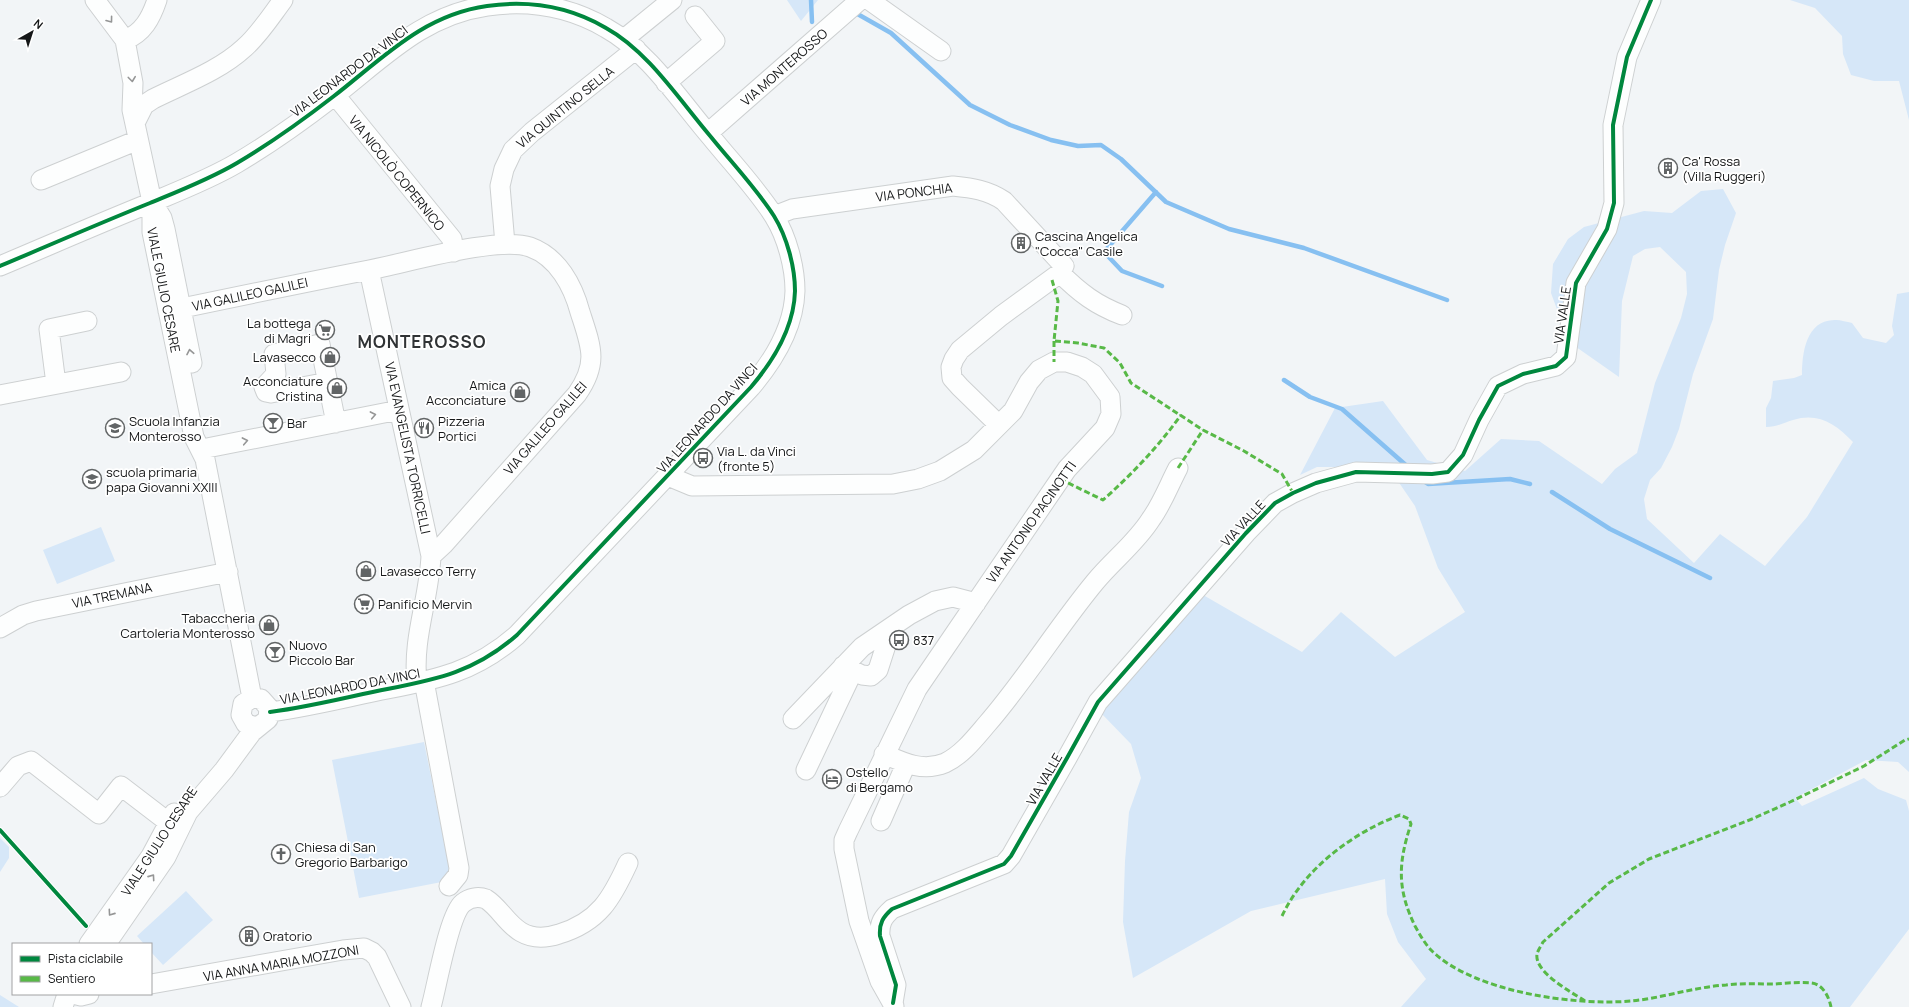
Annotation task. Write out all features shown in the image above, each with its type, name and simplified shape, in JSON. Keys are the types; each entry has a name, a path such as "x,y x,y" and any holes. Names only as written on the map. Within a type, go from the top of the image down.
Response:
{"street":[{"path":"95,0 125,40 139,33 146,24 157,0"},
{"path":"41,180 137,132 144,105 225,62 245,47 283,0"},
{"name":"VIA QUINTINO SELLA","path":"505,244 500,186 504,169 513,150 630,44 672,0"},
{"name":"VIA MONTEROSSO","path":"708,133 860,0"},
{"path":"869,0 941,51"},
{"name":"VIA VALLE","path":"894,1005 896,985 880,936 879,927 885,915 892,909 1004,864 1011,856 1098,702 1246,533 1275,503 1316,483 1356,472 1432,474 1448,472 1463,455 1479,420 1498,386 1523,374 1556,366 1566,358 1576,283 1607,230 1614,203 1613,126 1627,57 1651,0"},
{"name":"VIA LEONARDO DA VINCI","path":"0,266 152,202 236,164 268,144 335,95 392,49 422,28 443,18 485,6 528,4 573,12 594,21 630,44 666,83 708,133 774,216 789,254 795,291 790,320 784,340 763,373 668,476 517,635 501,649 481,662 460,672 421,682 270,712"},
{"path":"666,83 715,41 695,16"},
{"name":"VIALE GIULIO CESARE","path":"125,40 133,83 132,102 137,132 152,202 162,218 174,309 194,437 206,454 252,698 246,701 242,708 249,723"},
{"name":"VIA NICOLÒ COPERNICO","path":"335,95 452,239 454,252"},
{"name":"VIA PONCHIA","path":"774,216 792,210 953,186 977,189 993,193 1018,214 1062,262 1064,266 1060,273"},
{"name":"VIA GALILEO GALILEI","path":"174,309 454,252 505,244 532,248 552,261 566,278 575,294 584,323 591,350 591,363 587,380 577,394 444,544 431,556"},
{"name":"VIA EVANGELISTA TORRICELLI","path":"369,270 431,556"},
{"path":"999,425 960,388 952,378 951,367 960,350 1001,316 1060,273 1085,296 1100,306 1122,315"},
{"path":"56,384 48,328 87,321"},
{"name":"VIA ANTONIO PACINOTTI","path":"668,476 692,486 893,484 918,479 940,471 958,462 974,450 1013,410 1029,382 1039,370 1054,362 1067,362 1082,367 1093,374 1110,397 1111,414 1105,428 1067,469 917,689 884,754 844,840 844,849 859,921 880,981 894,1005"},
{"path":"0,395 121,372"},
{"path":"328,382 336,423"},
{"path":"206,454 336,423 399,410"},
{"path":"884,754 906,764 931,766 944,763 955,757 1011,696 1063,622 1091,586 1137,538 1152,519 1178,468"},
{"path":"431,556 430,572 416,637 421,682 459,868 458,876 449,886"},
{"name":"VIA TREMANA","path":"0,628 10,621 36,611 228,572"},
{"path":"806,770 848,668 862,647 897,623 935,601 953,597 976,603"},
{"path":"848,668 871,676 878,670 886,642 897,623"},
{"path":"793,719 848,668"},
{"path":"252,698 264,701 270,712"},
{"name":"VIALE GIULIO CESARE","path":"90,943 151,856 168,822 195,784 214,763 235,732 249,723 266,722 270,712"},
{"name":"VIALE GIULIO CESARE","path":"107,943 162,862 188,812 224,770 249,723"},
{"path":"0,787 18,766 31,762 99,814 121,786 168,822"},
{"path":"881,821 906,764"},
{"path":"431,1007 451,925 463,903 472,898 480,897 487,900 510,925 522,933 533,937 555,935 571,930 593,918 616,890 628,863"},
{"name":"VIA ANNA MARIA MOZZONI","path":"152,984 342,950 364,948 377,957 401,1007"},
{"path":"63,1007 77,997"}],"shaded area":[{"path":"787,0 818,0 801,21"},
{"path":"1790,0 1909,0 1909,120 1899,81 1874,81 1851,75 1843,54 1842,36 1815,8"},
{"path":"1723,189 1736,213 1725,245 1719,270 1713,319 1693,374 1679,429 1661,468 1650,480 1644,499 1647,519 1694,563 1720,534 1765,566 1807,517 1853,442 1833,425 1818,419 1802,418 1777,426 1766,427 1766,408 1771,398 1773,381 1794,378 1802,375 1803,357 1808,339 1812,331 1818,325 1826,321 1838,320 1852,323 1863,338 1886,343 1894,335 1892,326 1897,294 1909,292 1909,772 1898,762 1866,760 1795,798 1802,806 1864,778 1878,789 1906,800 1909,811 1909,929 1850,1007 1401,1007 1426,979 1398,942 1387,914 1385,879 1251,911 1133,978 1123,922 1125,861 1129,812 1141,778 1131,744 1100,712 1198,592 1302,652 1341,612 1395,657 1465,612 1438,568 1415,506 1391,471 1378,467 1317,467 1300,475 1335,408 1383,401 1427,460 1465,471 1501,439 1539,441 1602,484 1615,469 1637,453 1655,383 1681,318 1687,294 1686,272 1660,247 1645,249 1633,256 1622,301 1619,377 1569,342 1551,293 1553,264 1568,239 1584,227 1644,211 1672,213 1701,191"},
{"path":"101,527 115,561 57,584 43,550"},
{"path":"424,742 452,880 359,898 332,760"},
{"path":"0,838 9,847 9,858 0,872"},
{"path":"186,891 213,920 163,965 152,953 152,943 143,943 137,936"},
{"path":"0,995 19,1007 0,1007"}],"waterway":[{"path":"811,0 812,22"},
{"path":"854,12 891,33 970,105 1010,125 1051,140 1078,146 1101,145 1121,159 1166,202 1229,229 1304,248 1447,300"},
{"path":"1156,192 1104,252 1122,271 1162,286"},
{"path":"1284,380 1310,397 1342,409 1408,467"},
{"path":"1422,480 1428,484 1510,479 1530,484"},
{"path":"1552,492 1610,529 1710,578"}],"marked path":[{"path":"1052,280 1058,301 1054,341 1078,343 1104,348 1120,363 1131,383 1203,430 1244,451 1282,474 1293,493"},
{"path":"1054,341 1054,362"},
{"path":"1060,479 1103,500 1144,460 1181,415"},
{"path":"1178,468 1203,430"},
{"path":"1585,1001 1563,987 1547,974 1541,968 1537,954 1543,942 1609,883 1649,859 1752,819 1790,802 1864,766 1905,740 1909,739"},
{"path":"1282,916 1291,899 1303,883 1316,868 1331,855 1347,842 1364,832 1400,815 1409,819 1411,824 1404,851 1401,876 1402,888 1409,913 1415,926 1432,951 1450,965 1473,977 1526,993 1554,998 1608,1002 1643,1000 1702,988 1732,984 1811,983 1822,988 1829,999 1831,1007"}],"cycle path":[{"path":"893,1003 896,985 880,936 880,927 886,915 892,909 1004,864 1011,856 1098,702 1246,533 1275,503 1316,483 1356,472 1432,474 1448,472 1463,455 1479,420 1498,386 1523,374 1556,366 1566,357 1576,283 1607,229 1614,203 1613,125 1627,57 1651,0"},
{"path":"0,266 205,180 227,169 299,122 387,53 423,28 464,11 503,4 534,5 564,10 592,21 621,38 650,63 663,78 752,186 779,224 792,262 795,291 794,304 787,330 775,354 751,387 517,635 481,661 444,676 328,702 270,712"},
{"path":"0,830 86,926"}],"place":[{"name":"Ca' Rossa (Villa Ruggeri)","path":"1668,168"},
{"name":"Cascina Angelica \"Cocca\" Casile","path":"1021,243"},
{"name":"La bottega di Magri","path":"325,330"},
{"name":"Lavasecco","path":"330,357"},
{"name":"Acconciature Cristina","path":"337,388"},
{"name":"Amica Acconciature","path":"520,392"},
{"name":"Bar","path":"273,423"},
{"name":"Scuola Infanzia Monterosso","path":"115,428"},
{"name":"Pizzeria Portici","path":"424,428"},
{"name":"Via L. da Vinci (fronte 5)","path":"703,458"},
{"name":"scuola primaria papa Giovanni XXIII","path":"92,479"},
{"name":"Lavasecco Terry","path":"366,571"},
{"name":"Panificio Mervin","path":"364,604"},
{"name":"Tabaccheria Cartoleria Monterosso","path":"269,625"},
{"name":"837","path":"899,640"},
{"name":"Nuovo Piccolo Bar","path":"275,652"},
{"name":"Ostello di Bergamo","path":"832,779"},
{"name":"Chiesa di San Gregorio Barbarigo","path":"281,854"},
{"name":"Oratorio","path":"249,936"}],"district":[{"name":"MONTEROSSO","path":"422,342"}]}
